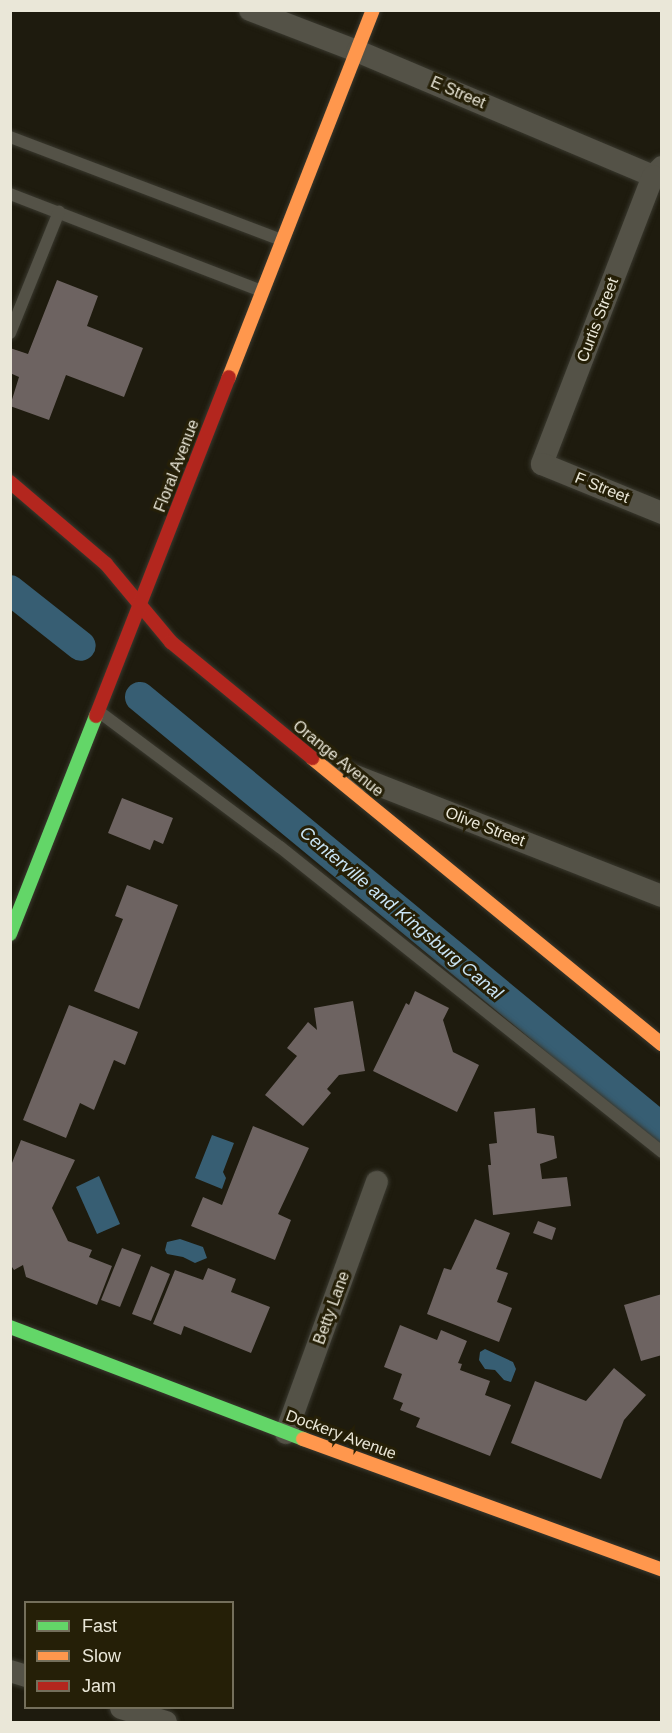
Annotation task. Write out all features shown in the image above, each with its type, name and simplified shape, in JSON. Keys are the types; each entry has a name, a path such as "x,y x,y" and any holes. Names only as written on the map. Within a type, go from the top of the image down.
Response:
{"street":[{"name":"E Street","path":"250,10 657,172"},
{"name":"Floral Avenue","path":"13,921 98,711 373,10"},
{"name":"Curtis Street","path":"542,464 657,172"},
{"name":"F Street","path":"542,464 662,513"},
{"name":"Orange Avenue","path":"10,482 106,564 171,642 662,1044"},
{"name":"Olive Street","path":"309,757 662,896"},
{"name":"Betty Lane","path":"286,1433 377,1182"},
{"name":"Dockery Avenue","path":"10,1327 286,1433 662,1570"},
{"path":"127,1709 166,1722"}],"lane":[{"path":"10,137 282,240"},
{"path":"10,194 263,291"},
{"path":"10,333 58,212"},
{"path":"98,711 280,846 662,1152"}],"water":[{"path":"212,1135 234,1143 223,1172 226,1178 222,1189 195,1178"},
{"path":"99,1176 120,1224 97,1234 76,1187"},
{"path":"180,1239 203,1247 207,1258 195,1263 183,1257 167,1254 165,1250 167,1242"},
{"path":"485,1349 513,1362 516,1369 511,1382 504,1380 495,1370 485,1369 479,1360 480,1352"}],"building":[{"path":"57,280 98,296 87,326 143,348 124,397 66,375 49,420 10,406 19,377 10,373 10,348 28,354"},
{"path":"122,798 173,818 163,844 154,840 150,850 108,833"},
{"path":"127,885 178,905 139,1009 94,991 123,919 115,916"},
{"path":"415,991 449,1008 443,1020 453,1052 479,1065 457,1112 373,1071 406,1003 409,1005"},
{"path":"353,1001 365,1071 339,1075 327,1089 331,1093 303,1126 265,1095 297,1056 287,1048 308,1022 317,1030 314,1008"},
{"path":"69,1005 138,1032 125,1065 114,1060 94,1110 80,1103 66,1138 23,1120"},
{"path":"535,1108 537,1133 554,1136 557,1158 540,1164 542,1179 567,1177 571,1206 493,1215 488,1165 491,1165 489,1144 497,1143 494,1112"},
{"path":"253,1126 309,1148 278,1214 291,1220 275,1260 191,1226 203,1197 222,1205"},
{"path":"21,1140 75,1160 52,1208 68,1241 92,1250 89,1257 112,1266 97,1305 26,1277 23,1265 14,1270 10,1264 10,1168"},
{"path":"475,1219 510,1233 496,1269 508,1273 497,1302 512,1308 499,1342 427,1314 444,1268 451,1270"},
{"path":"538,1221 556,1228 552,1240 533,1233"},
{"path":"122,1248 141,1255 120,1307 101,1300"},
{"path":"151,1266 170,1274 151,1321 132,1314"},
{"path":"208,1268 236,1279 231,1292 270,1307 251,1353 184,1326 181,1335 153,1324 175,1270 203,1280"},
{"path":"662,1294 662,1355 641,1361 624,1305"},
{"path":"400,1325 437,1340 441,1330 467,1341 458,1363 462,1364 460,1370 490,1381 485,1395 511,1405 490,1456 416,1427 420,1418 400,1410 403,1403 393,1399 402,1374 384,1367"},
{"path":"614,1368 646,1395 624,1420 601,1479 511,1443 535,1381 586,1401"}],"waterway":[{"name":"Centerville and Kingsburg Canal","path":"10,590 81,646"},
{"name":"Centerville and Kingsburg Canal","path":"140,697 662,1128"}],"traffic: fast":[{"path":"10,934 96,716"},
{"path":"10,1327 303,1439"}],"traffic: slow":[{"path":"229,377 373,10"},
{"path":"312,758 662,1044"},
{"path":"303,1439 662,1570"}],"traffic: jam":[{"path":"96,716 229,377"},
{"path":"10,482 106,564 171,642 312,758"}]}
